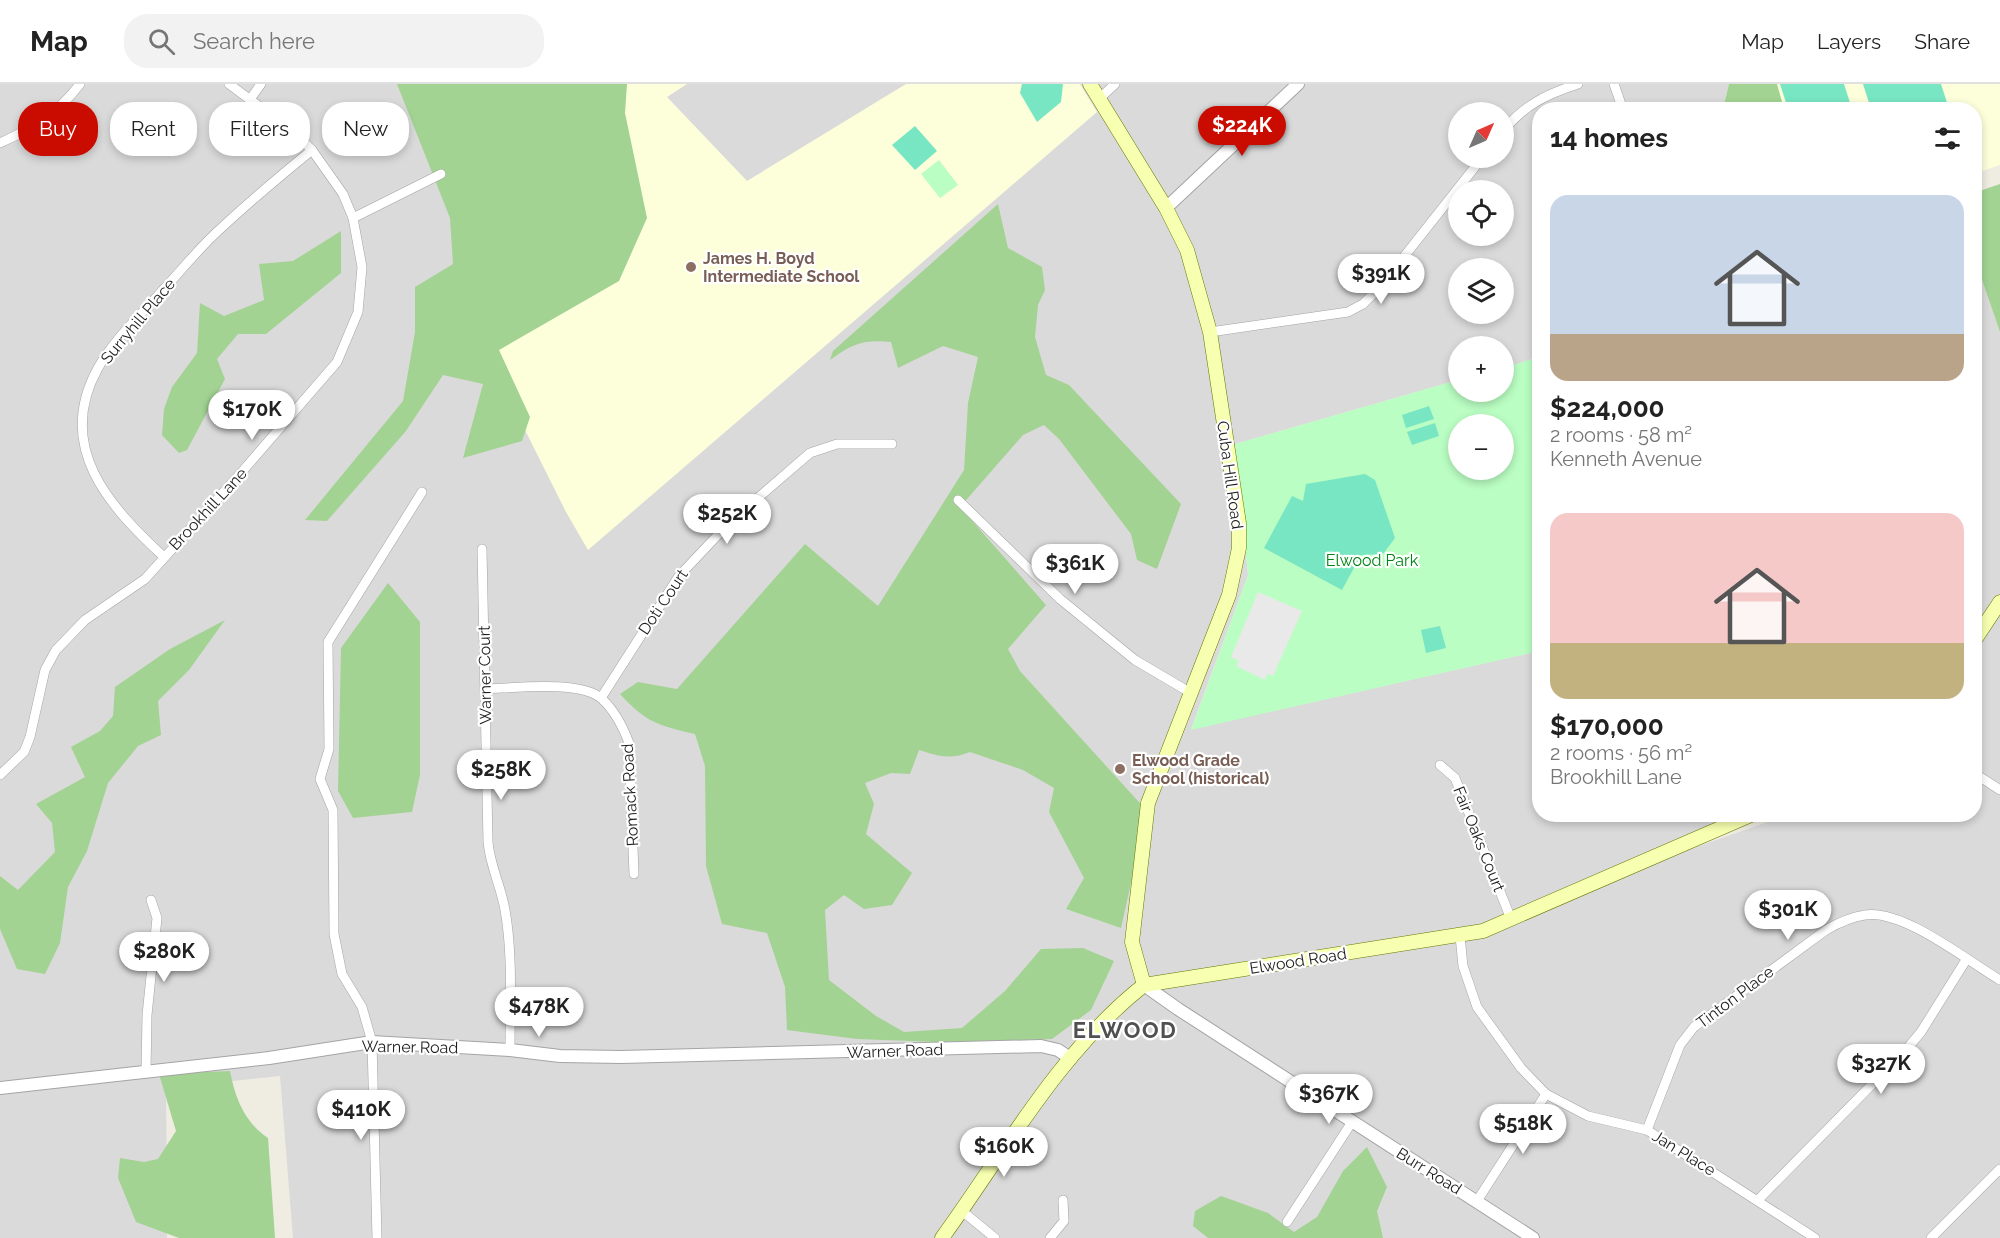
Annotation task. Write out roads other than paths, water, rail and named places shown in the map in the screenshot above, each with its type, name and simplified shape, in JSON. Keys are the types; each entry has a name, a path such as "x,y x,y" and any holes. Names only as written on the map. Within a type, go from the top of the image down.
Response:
{"main road":[{"name":"Cuba Hill Road","path":"1090,84 1166,208 1187,250 1210,332 1239,523 1239,548 1229,595 1148,803 1132,942 1144,985"},
{"path":"1982,629 2000,602"},
{"name":"Elwood Road","path":"942,1238 1070,1058 1115,1008 1144,985 1460,936 1511,920 1736,822"}],"street":[{"path":"0,143 43,121 58,110 80,84"},
{"name":"Brookhill Lane","path":"0,775 24,752 30,737 45,670 56,650 84,620 145,579 270,441 337,362 358,312 362,289 362,267 353,218 343,194 312,150 251,98 229,84"},
{"path":"251,98 261,84"},
{"path":"1099,99 1116,84"},
{"path":"1166,208 1298,84"},
{"path":"1533,102 1578,84"},
{"path":"1614,84 1620,102"},
{"path":"1514,119 1532,103"},
{"name":"Surryhill Place","path":"164,557 115,509 91,467 85,445 83,416 88,392 98,369 114,345 217,232 312,150"},
{"path":"1210,332 1348,312 1363,304 1394,271 1474,168"},
{"path":"353,218 441,174"},
{"name":"Doti Court","path":"601,698 679,576 730,522 810,453 837,444 892,444"},
{"path":"377,1238 372,1042 362,1007 342,974 334,934 333,810 320,779 329,749 328,642 422,492"},
{"path":"958,500 1060,599 1135,660 1191,693"},
{"name":"Warner Court","path":"482,549 488,842 489,858 505,906 508,930 510,1050"},
{"path":"486,689 576,688 601,698"},
{"name":"Romack Road","path":"601,698 622,727 629,743 634,874"},
{"name":"Fair Oaks Court","path":"1440,765 1455,778 1511,920"},
{"path":"1982,778 2000,790"},
{"path":"146,1071 147,1014 157,918 151,900"},
{"name":"Tinton Place","path":"1647,1130 1680,1045 1694,1027 1826,930 1846,920 1866,915 1885,915 1905,921 2000,980"},
{"name":"Jan Place","path":"1460,936 1466,976 1477,1006 1521,1068 1546,1094 1588,1116 1647,1130 1815,1238"},
{"path":"1758,1200 1905,1051 1921,1032 1966,960"},
{"name":"Burr Road","path":"1144,985 1533,1238"},
{"name":"Warner Road","path":"0,1088 269,1058 372,1042 510,1050 560,1056 621,1057 1041,1046 1058,1050 1070,1058"},
{"path":"1477,1201 1546,1094"},
{"path":"1287,1222 1352,1122"},
{"path":"1931,1238 2000,1169"},
{"path":"1050,1238 1064,1221 1063,1200"},
{"path":"962,1211 995,1238"}],"place":[{"name":"James H. Boyd Intermediate School","path":"691,267"},
{"name":"Elwood Grade School (historical)","path":"1120,769"}],"district":[{"name":"ELWOOD","path":"1125,1030"}],"park label":[{"name":"Elwood Park","path":"1372,560"}]}
